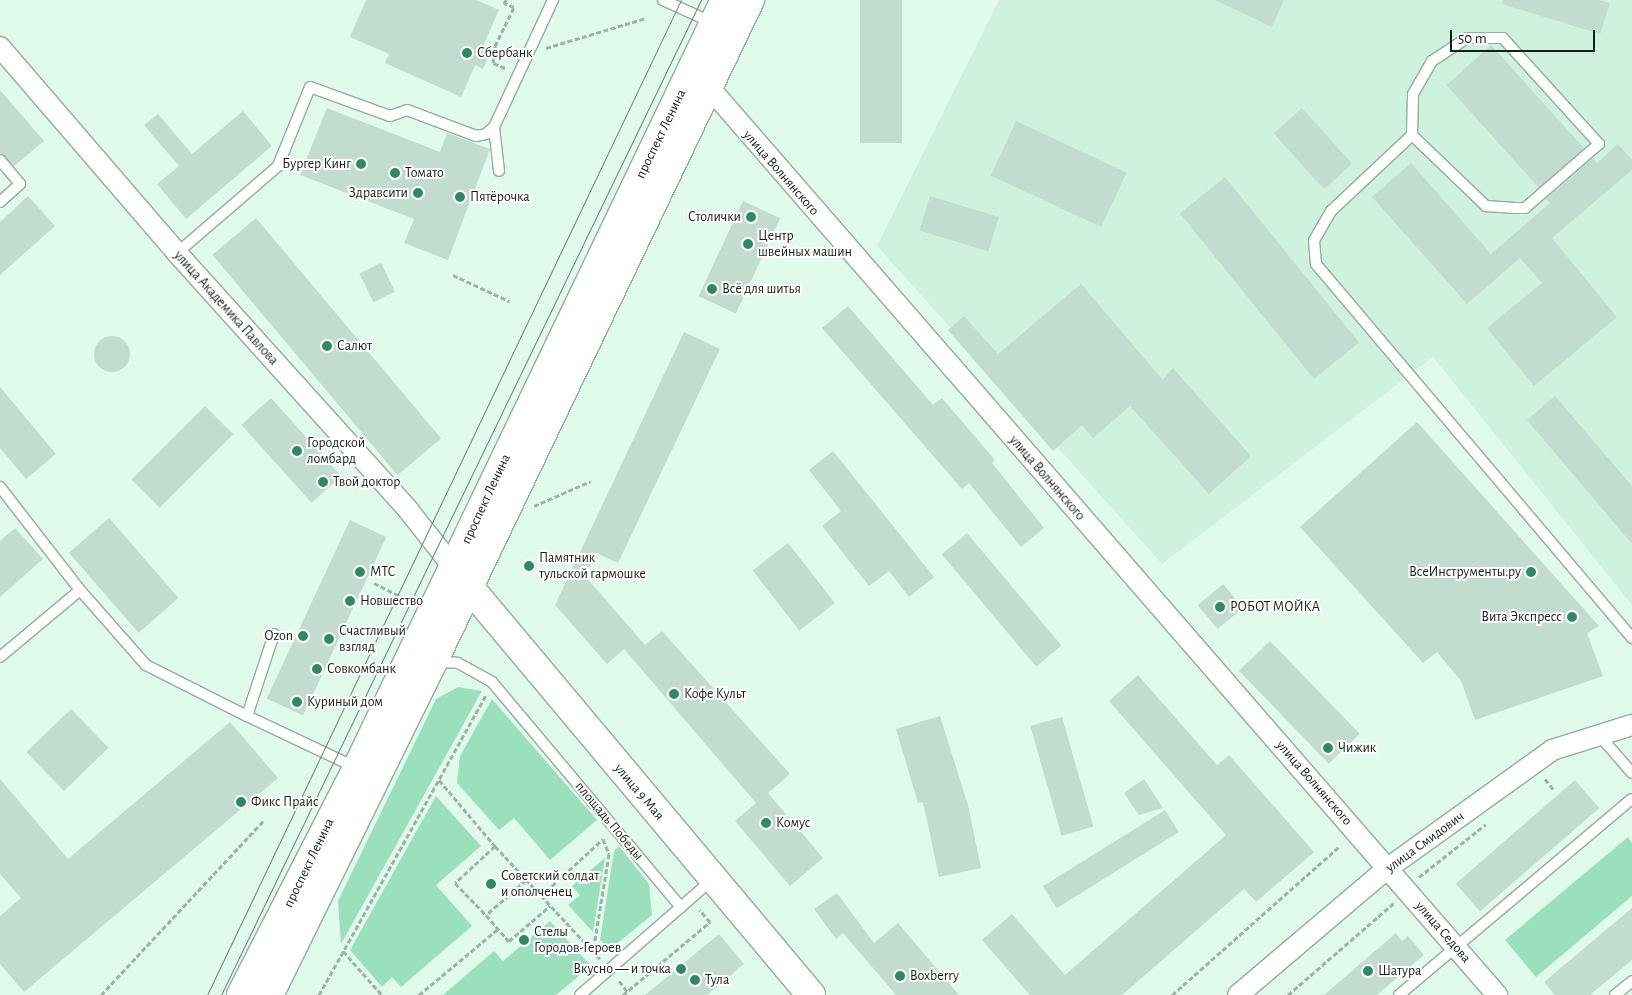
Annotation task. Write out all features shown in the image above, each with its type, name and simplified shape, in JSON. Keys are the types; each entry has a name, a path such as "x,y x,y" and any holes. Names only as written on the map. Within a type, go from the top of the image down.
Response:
{"main road":[{"name":"проспект Ленина","path":"241,995 357,768 404,670 461,577 750,0"},
{"name":"проспект Ленина","path":"269,995 312,912 433,662 461,577 719,12"},
{"name":"улица 9 Мая","path":"461,577 811,995"}],"street":[{"name":"улица Академика Павлова","path":"0,47 176,253 409,511 461,577"},
{"name":"улица Волнянского","path":"708,86 1388,868"},
{"name":"улица Смидович","path":"1238,995 1388,868 1552,750 1632,725"},
{"name":"улица Седова","path":"1388,868 1498,995"}],"lane":[{"path":"176,253 278,166 310,86 390,116 407,110 476,136 486,134 494,126 553,0"},
{"path":"663,0 719,12"},
{"path":"1412,135 1486,206 1512,208 1525,208 1599,144 1502,38 1467,38 1432,61 1413,94 1412,135 1331,211 1314,241 1316,264 1632,638"},
{"path":"494,126 499,171"},
{"path":"0,160 20,184 0,202"},
{"path":"0,487 80,590 146,665 247,716 357,768"},
{"path":"0,657 80,590"},
{"path":"247,716 274,634"},
{"name":"площадь Победы","path":"404,670 433,662 458,663 492,682 681,907"},
{"path":"1599,735 1632,774"},
{"path":"1399,995 1632,799"},
{"path":"580,995 713,879"},
{"path":"1615,995 1632,981"}],"path":[{"path":"506,0 504,3 514,7 495,46 493,63 519,74"},
{"path":"528,53 646,18"},
{"path":"453,275 509,302"},
{"path":"533,506 591,481"},
{"path":"374,583 417,605"},
{"path":"319,995 487,694"},
{"path":"1537,784 1550,772"},
{"path":"439,780 495,846 550,906 593,952 609,854 603,839 541,896"},
{"path":"1288,995 1407,890 1492,819"},
{"path":"101,995 264,821"},
{"path":"495,846 455,882 508,941 550,906"},
{"path":"1172,995 1340,846"},
{"path":"486,915 526,880"},
{"path":"419,995 498,929"},
{"path":"343,951 382,995"}],"shaded area":[{"path":"999,0 1632,0 1632,605 1433,357 1162,564 877,246"}],"green space":[{"path":"458,687 482,691 341,944 338,901 436,699"},
{"path":"492,699 597,820 550,860 514,818 499,830 457,783 460,756"},
{"path":"436,796 481,846 436,885 472,926 401,987 392,977 382,987 350,950"},
{"path":"1628,837 1632,843 1632,896 1536,977 1505,940"},
{"path":"619,846 649,884 652,915 609,950 600,940 614,851"},
{"path":"605,858 593,932 568,905 580,895 572,886"},
{"path":"550,921 591,966 556,995 443,995 494,951 503,961"}],"building":[{"path":"366,0 476,0 499,10 483,46 491,50 483,69 475,65 461,97 385,63 389,54 350,37"},
{"path":"860,0 902,0 902,143 860,143"},
{"path":"1215,0 1284,0 1272,27"},
{"path":"1503,0 1599,0 1610,3 1600,34 1502,4"},
{"path":"1491,45 1584,148 1539,188 1446,85"},
{"path":"0,90 44,141 14,166 0,153"},
{"path":"327,108 440,152 447,133 490,149 448,260 404,243 414,219 300,175"},
{"path":"1302,108 1352,164 1324,189 1274,133"},
{"path":"243,111 272,146 186,219 157,184 179,166 144,125 158,114 192,154"},
{"path":"1016,121 1127,173 1101,227 991,175"},
{"path":"1618,144 1632,160 1632,170 1552,238 1617,317 1534,386 1487,328 1542,283 1520,258 1467,304 1372,197 1411,163 1491,254 1550,203 1546,199 1593,158 1597,163"},
{"path":"1225,177 1359,343 1314,379 1180,214"},
{"path":"28,196 55,226 0,275 0,222"},
{"path":"930,196 999,217 988,251 919,230"},
{"path":"743,201 780,218 736,313 699,296"},
{"name":"Салют","path":"256,218 441,439 397,475 212,255"},
{"path":"381,263 395,292 373,302 359,274"},
{"path":"1081,284 1163,380 1173,368 1251,456 1209,494 1130,406 1093,438 1082,425 1053,451 948,330 964,316 998,354"},
{"path":"848,306 933,405 942,398 995,460 992,463 1044,528 1021,547 969,483 962,489 822,328"},
{"path":"684,332 720,349 618,563 596,553 585,576 645,645 662,631 790,774 768,793 823,858 790,886 735,821 756,803 624,649 607,664 555,605"},
{"path":"112,336 119,337 125,341 129,347 129,361 125,367 119,371 112,372 105,371 99,367 95,361 94,354 95,347 99,341 105,337"},
{"path":"0,387 56,454 26,479 0,448"},
{"path":"1555,396 1632,486 1632,544 1527,420"},
{"path":"271,398 341,476 312,503 241,425"},
{"path":"205,406 233,434 160,508 131,480"},
{"path":"1417,422 1599,626 1587,633 1603,676 1475,720 1461,681 1437,652 1423,663 1300,527"},
{"path":"833,451 934,577 909,597 889,571 869,586 822,526 841,511 809,470"},
{"path":"109,518 179,598 139,633 69,553"},
{"path":"350,520 386,537 303,715 267,699"},
{"path":"15,528 43,559 0,597 0,541"},
{"path":"967,533 1061,646 1036,667 942,554"},
{"path":"788,543 835,603 799,631 753,571"},
{"name":"РОБОТ МОЙКА","path":"1223,584 1243,608 1218,629 1198,605"},
{"path":"1270,641 1360,734 1329,764 1239,671"},
{"path":"1138,675 1217,765 1229,755 1314,852 1256,902 1244,889 1122,995 1030,995 982,940 1012,914 1065,975 1226,835 1109,701"},
{"path":"71,709 109,748 64,791 26,752"},
{"path":"940,716 968,805 981,868 939,877 923,802 918,803 896,729"},
{"path":"1062,717 1093,827 1062,836 1030,726"},
{"path":"230,722 278,778 24,992 0,964 0,916 21,898 0,874 0,779 68,859"},
{"path":"1144,779 1163,808 1139,815 1124,793"},
{"path":"1575,780 1599,808 1480,912 1456,884"},
{"path":"1165,810 1179,832 1057,908 1043,886"},
{"path":"837,893 874,943 898,923 959,995 896,995 843,933 836,939 814,909"},
{"path":"1632,908 1632,960 1590,995 1555,995 1544,982"},
{"path":"1396,933 1402,941 1408,936 1424,955 1377,995 1324,995"},
{"name":"Тула","path":"719,934 744,964 707,995 645,995"}],"tram line":[{"path":"207,995 681,0"},
{"path":"221,995 701,0"}],"place":[{"name":"Сбербанк","path":"467,53"},
{"name":"Бургер Кинг","path":"361,164"},
{"name":"Томато","path":"395,173"},
{"name":"Здравсити","path":"418,193"},
{"name":"Пятёрочка","path":"460,197"},
{"name":"Столички","path":"751,217"},
{"name":"Центр швейных машин","path":"748,244"},
{"name":"Всё для шитья","path":"712,289"},
{"name":"Салют","path":"327,346"},
{"name":"Городской ломбард","path":"297,451"},
{"name":"Твой доктор","path":"323,482"},
{"name":"Памятник тульской гармошке","path":"529,566"},
{"name":"МТС","path":"360,572"},
{"name":"ВсеИнструменты.ру","path":"1531,572"},
{"name":"Новшество","path":"350,601"},
{"name":"РОБОТ МОЙКА","path":"1220,607"},
{"name":"Вита Экспресс","path":"1572,617"},
{"name":"Ozon","path":"303,636"},
{"name":"Счастливый взгляд","path":"329,639"},
{"name":"Совкомбанк","path":"317,669"},
{"name":"Кофе Культ","path":"674,694"},
{"name":"Куриный дом","path":"297,702"},
{"name":"Чижик","path":"1328,748"},
{"name":"Фикс Прайс","path":"241,802"},
{"name":"Комус","path":"766,823"},
{"name":"Советский солдат и ополченец","path":"491,884"},
{"name":"Стелы Городов-Героев","path":"524,940"},
{"name":"Вкусно — и точка","path":"681,969"},
{"name":"Шатура","path":"1368,971"},
{"name":"Boxberry","path":"900,976"},
{"name":"Тула","path":"695,980"}]}
